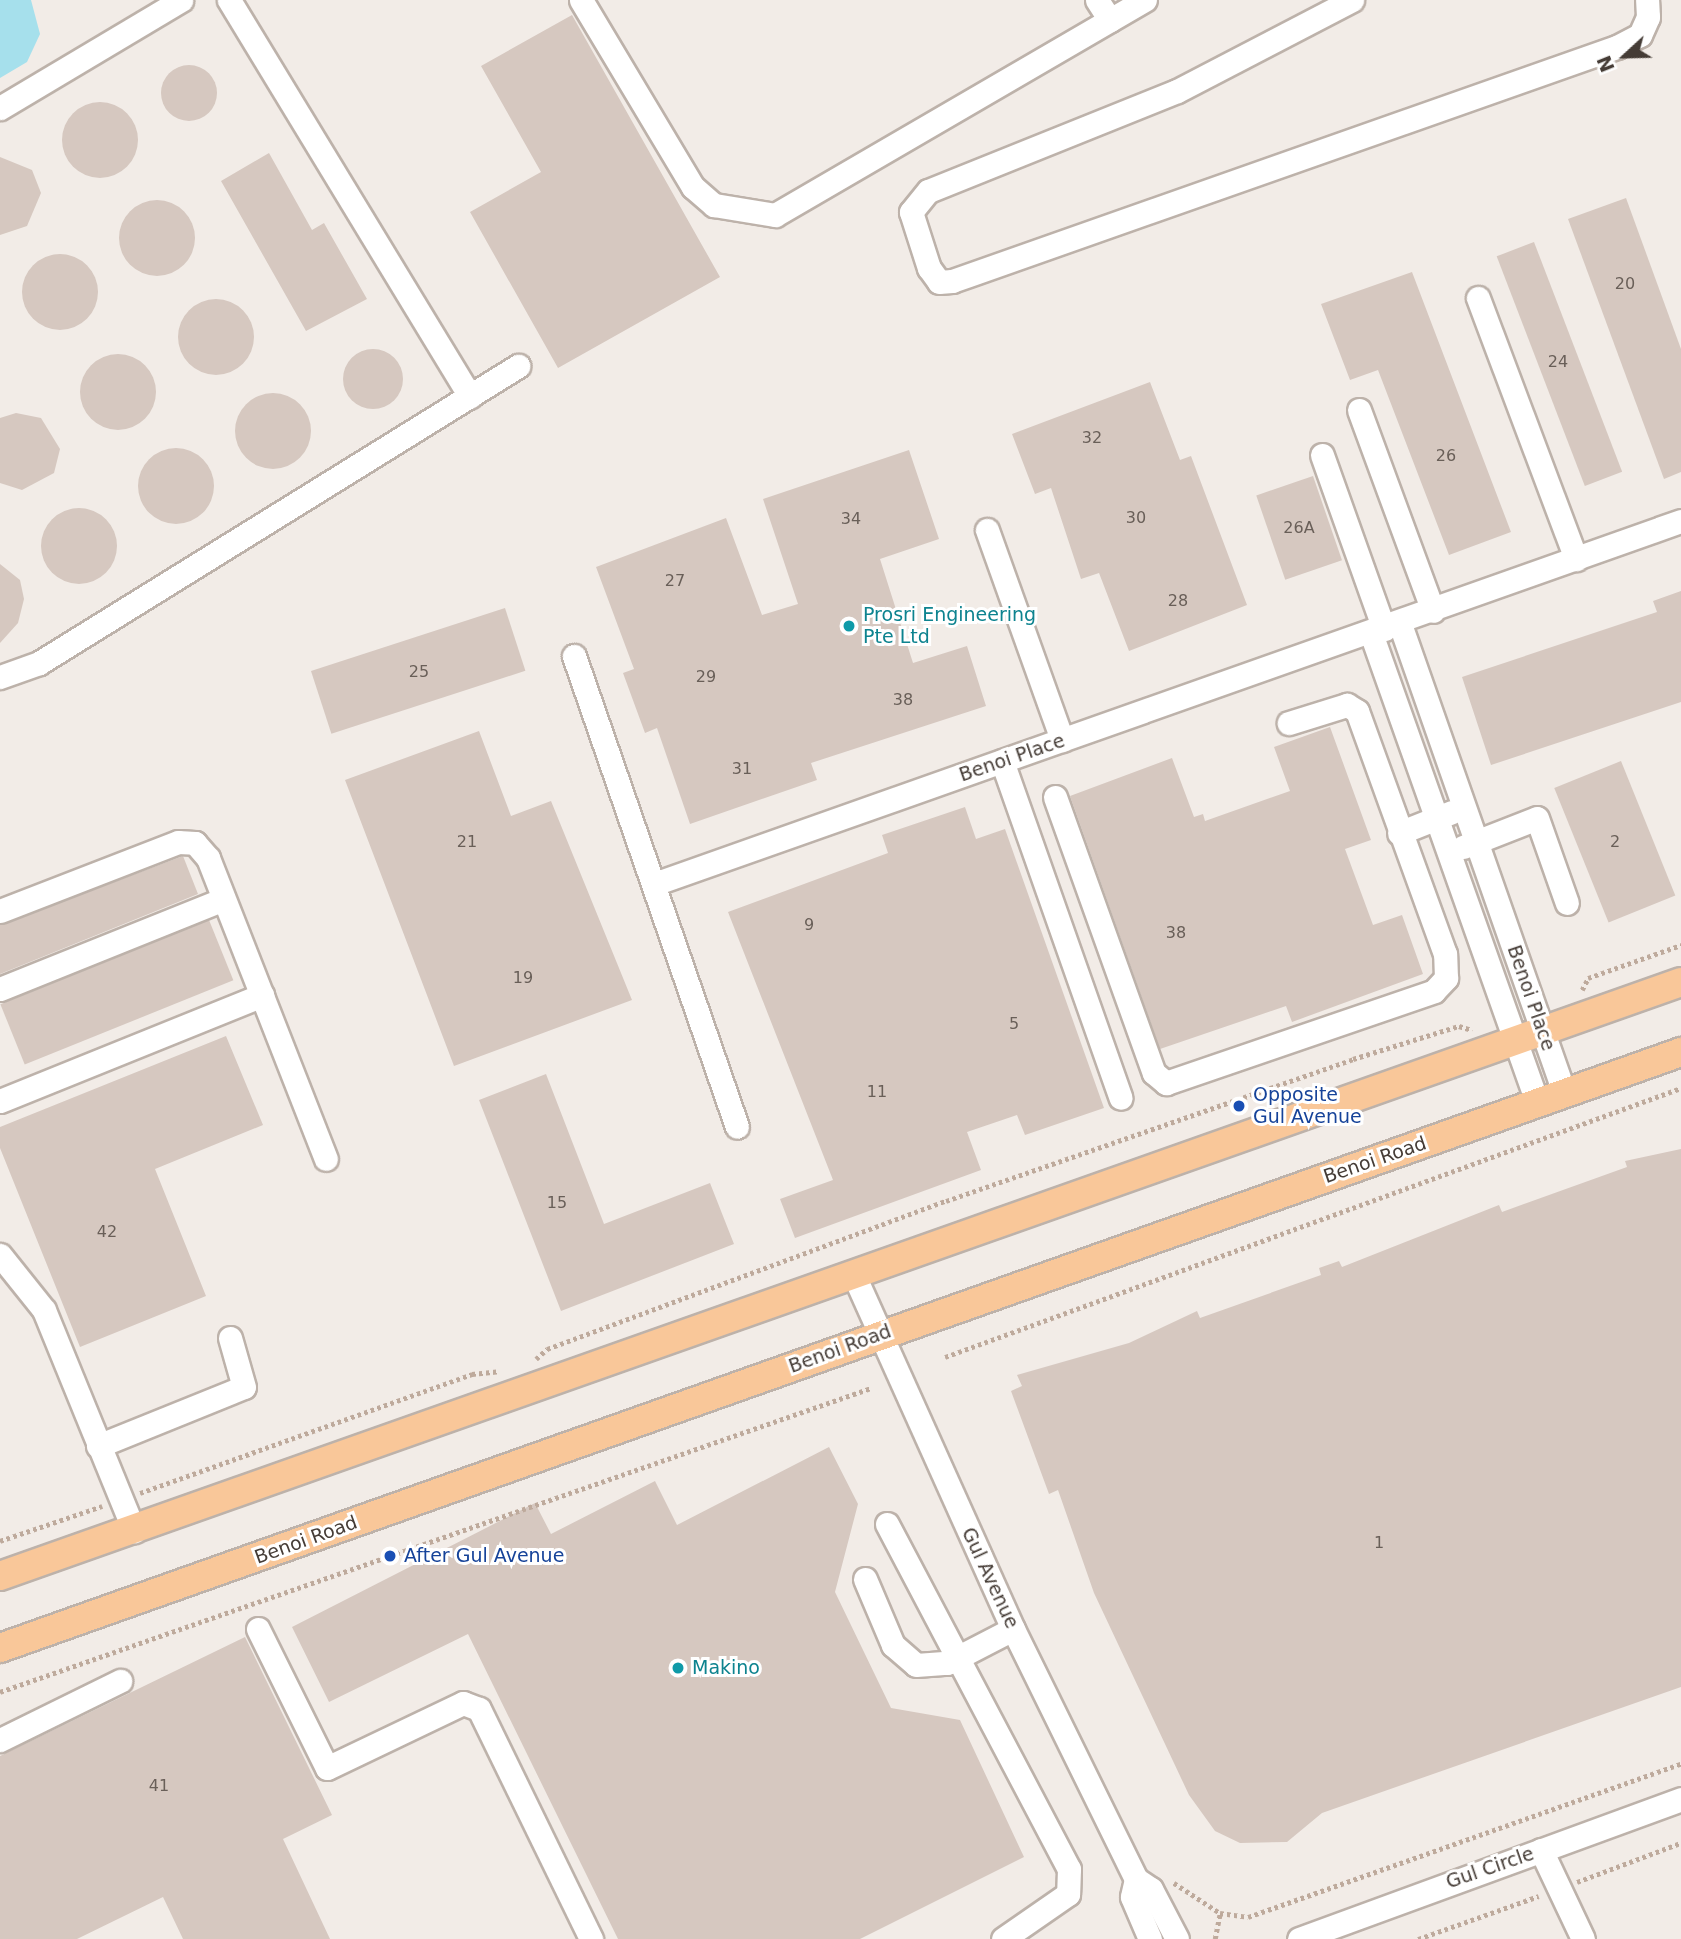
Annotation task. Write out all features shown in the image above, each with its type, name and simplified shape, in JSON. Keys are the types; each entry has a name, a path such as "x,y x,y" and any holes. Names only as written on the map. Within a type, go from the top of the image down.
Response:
{"main road":[{"path":"0,1576 134,1531 853,1273 1681,982"},
{"name":"Benoi Road","path":"0,1648 1681,1052"}],"street":[{"path":"0,108 181,0"},
{"path":"229,0 470,396"},
{"path":"1097,0 1110,20"},
{"path":"592,4 693,187 714,205 775,215 1145,0"},
{"path":"1352,0 1177,91 928,191 911,212 929,268 939,282 952,281 1617,47 1640,34 1648,17 1647,0"},
{"path":"1478,298 1576,559"},
{"path":"0,677 39,663 518,366"},
{"path":"1359,410 1433,611"},
{"path":"1322,455 1385,630"},
{"name":"Benoi Place","path":"654,884 1062,740 1385,630 1681,522"},
{"path":"987,530 1062,740"},
{"name":"Benoi Place","path":"1385,630 1465,807 1564,1093"},
{"name":"Benoi Place","path":"1385,630 1440,817 1537,1103"},
{"path":"574,656 737,1126"},
{"path":"1055,796 1154,1073 1166,1083 1434,991 1446,978 1445,954 1357,711 1347,705 1289,723"},
{"path":"1002,761 1121,1098"},
{"path":"1399,833 1465,807"},
{"path":"1453,851 1536,818 1567,903"},
{"path":"0,911 187,841 202,848 326,1159"},
{"path":"0,989 224,899"},
{"path":"0,1101 262,995"},
{"path":"0,1255 44,1310 134,1531"},
{"name":"Gul Avenue","path":"853,1273 877,1336 1013,1629 1136,1879 1151,1889 1177,1939"},
{"path":"98,1446 244,1387 230,1338"},
{"path":"887,1524 1069,1869 1068,1894 1003,1939"},
{"path":"865,1579 886,1634 909,1662 937,1665 957,1658 1013,1629"},
{"path":"258,1629 327,1768 471,1702 509,1770 591,1939"},
{"path":"0,1740 120,1681"},
{"name":"Gul Circle","path":"1300,1939 1681,1799"},
{"path":"1542,1850 1583,1939"},
{"name":"Gul Avenue","path":"1136,1879 1132,1897 1150,1939"}],"path":[{"path":"1579,997 1588,978 1681,945"},
{"path":"523,1365 547,1349 946,1201 1353,1059 1459,1026 1486,1028"},
{"path":"945,1357 1681,1088"},
{"path":"0,1541 472,1374 513,1368"},
{"path":"0,1692 871,1388"},
{"path":"1136,1879 1154,1871 1220,1913 1248,1917 1681,1765"},
{"path":"1215,1939 1220,1913"}],"water":[{"path":"0,0 31,0 40,34 27,62 0,78"}],"building":[{"path":"572,15 720,277 558,368 470,212 541,172 481,66"},
{"path":"189,65 200,67 209,73 215,82 215,104 209,113 200,119 189,121 178,119 169,113 163,104 161,93 163,82 169,73 178,67"},
{"path":"93,102 107,102 121,108 132,119 138,140 135,155 127,167 107,178 93,178 79,172 68,161 62,147 62,133 68,119 79,108"},
{"path":"269,153 312,230 324,223 367,299 306,331 221,181"},
{"path":"0,157 32,170 41,193 27,226 0,235"},
{"path":"1626,198 1681,349 1681,472 1664,479 1568,219"},
{"path":"150,200 164,200 178,206 189,217 193,223 193,253 184,265 172,274 150,276 136,270 125,259 119,245 119,231 125,217 136,206"},
{"path":"1534,242 1622,472 1585,486 1497,256"},
{"path":"68,254 81,260 92,271 98,284 96,307 81,324 68,330 52,330 39,324 24,307 22,284 28,271 45,256"},
{"path":"1412,272 1511,532 1449,555 1378,370 1350,380 1321,304"},
{"path":"209,299 223,299 237,305 248,316 252,322 252,352 243,364 231,373 209,375 195,369 184,358 178,344 178,330 184,316 195,305"},
{"path":"373,349 390,354 398,362 403,379 398,396 390,404 373,409 356,404 348,396 343,379 348,362 356,354"},
{"path":"111,354 125,354 139,360 150,371 156,392 153,407 145,419 125,430 111,430 97,424 86,413 80,399 80,385 86,371 97,360"},
{"path":"1150,382 1180,460 1191,456 1247,605 1129,651 1099,573 1081,579 1051,488 1035,494 1012,434"},
{"path":"266,393 280,393 294,399 305,410 311,431 308,446 300,458 280,469 266,469 252,463 241,452 235,438 235,424 241,410 252,399"},
{"path":"16,413 41,418 60,449 54,473 22,490 0,483 0,418"},
{"path":"169,448 183,448 197,454 208,465 214,486 211,501 203,513 183,524 169,524 155,518 144,507 138,493 138,479 144,465 155,454"},
{"path":"909,450 939,539 880,559 913,663 967,646 986,706 811,763 817,780 690,824 657,728 645,733 623,673 634,669 596,567 726,518 762,615 798,604 763,499"},
{"path":"1313,476 1342,560 1285,580 1256,496"},
{"path":"72,508 86,508 100,514 111,525 117,546 114,561 106,573 86,584 72,584 58,578 47,567 41,553 41,539 47,525 58,514"},
{"path":"0,564 20,580 24,599 18,623 0,643"},
{"path":"1681,591 1681,702 1491,765 1462,677 1657,612 1653,601"},
{"path":"505,608 525,671 331,734 311,671"},
{"path":"1330,727 1371,840 1345,849 1373,925 1402,915 1423,974 1292,1022 1286,1006 1160,1049 1070,796 1172,758 1194,817 1203,814 1205,821 1290,791 1274,747"},
{"path":"479,731 511,816 551,801 632,1000 454,1066 345,780"},
{"path":"1621,761 1675,895 1609,922 1554,788"},
{"path":"965,807 976,839 1005,829 1104,1108 1025,1135 1017,1115 967,1132 981,1170 795,1238 780,1199 833,1180 728,912 888,853 882,835"},
{"path":"183,856 198,894 0,974 0,925"},
{"path":"209,920 233,980 25,1065 0,1004"},
{"path":"226,1036 263,1125 155,1169 206,1296 80,1347 0,1148 0,1127"},
{"path":"546,1074 604,1224 710,1183 734,1244 561,1311 479,1100"},
{"path":"1681,1149 1681,1687 1322,1813 1287,1842 1240,1843 1215,1831 1189,1795 1094,1593 1058,1490 1049,1494 1011,1391 1022,1386 1017,1375 1129,1343 1197,1311 1200,1318 1321,1275 1319,1268 1339,1261 1342,1267 1499,1205 1502,1212 1627,1167 1625,1161"},
{"name":"Makino","path":"829,1447 858,1504 835,1592 891,1708 960,1720 1024,1857 860,1939 618,1939 468,1634 329,1702 292,1627 535,1503 551,1534 655,1481 677,1525"},
{"path":"245,1637 332,1815 283,1839 330,1939 183,1939 163,1897 77,1939 0,1939 0,1756"}],"place":[{"name":"Prosri Engineering Pte Ltd","path":"849,626"},
{"name":"Opposite Gul Avenue","path":"1239,1106"},
{"name":"After Gul Avenue","path":"390,1556"},
{"name":"Makino","path":"678,1668"}]}
